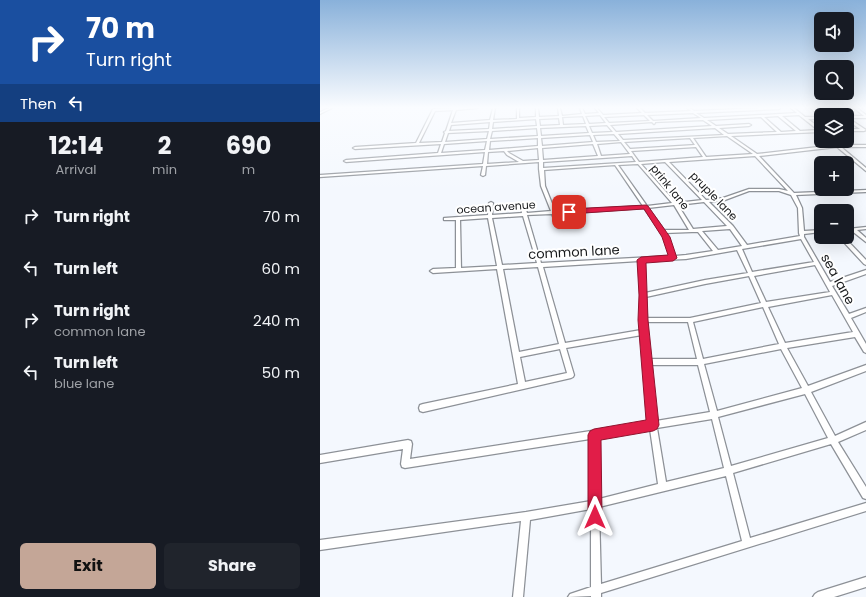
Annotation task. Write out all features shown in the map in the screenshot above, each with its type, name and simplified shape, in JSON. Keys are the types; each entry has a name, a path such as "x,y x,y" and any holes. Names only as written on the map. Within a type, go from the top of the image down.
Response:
{"street":[{"path":"417,145 421,136"},
{"path":"439,155 445,136"},
{"path":"483,175 490,136"},
{"path":"356,148 567,136"},
{"path":"592,136 600,157"},
{"name":"prink lane","path":"617,136 675,204 692,231"},
{"path":"667,136 679,147"},
{"path":"346,161 711,136"},
{"path":"727,136 756,155 793,194 866,191"},
{"path":"691,137 704,157"},
{"path":"539,138 543,186 559,227"},
{"path":"628,150 697,146"},
{"path":"854,146 866,146"},
{"path":"541,169 704,157 756,155 820,148"},
{"path":"840,148 866,170"},
{"path":"505,150 508,154 522,162"},
{"path":"320,176 632,155"},
{"name":"pruple lane","path":"666,160 731,226 742,248 750,274 783,346 833,440 866,495"},
{"path":"616,164 663,232 673,258"},
{"name":"ocean avenue","path":"446,219 646,207 724,199 749,190 779,190 793,194"},
{"name":"sea lane","path":"793,194 800,208 802,235 866,350"},
{"path":"491,203 490,216 522,386"},
{"path":"423,408 571,375 522,204"},
{"path":"458,218 459,270"},
{"path":"663,232 692,231 731,226"},
{"path":"854,230 866,228"},
{"path":"699,230 717,252"},
{"path":"854,230 866,240"},
{"name":"common lane","path":"433,271 673,258 742,248 814,232"},
{"path":"848,244 866,263"},
{"path":"641,260 644,295 643,320 646,362 662,486"},
{"path":"644,295 705,282 817,263"},
{"path":"829,285 866,272"},
{"path":"643,320 690,320 834,293"},
{"path":"848,317 866,310"},
{"path":"690,320 747,544"},
{"path":"516,355 644,332"},
{"path":"646,362 701,362 783,346 857,334"},
{"path":"320,459 408,444 405,464 714,415 806,390 866,368"},
{"path":"320,545 582,507 662,486 728,471 833,440 866,426"},
{"path":"594,435 596,594"},
{"path":"572,597 596,594 747,544 866,507"},
{"path":"518,597 526,516"},
{"path":"818,597 866,582"}],"route":[{"path":"569,212 646,207 666,237 673,258 641,260 644,295 643,320 646,362 653,425 594,435 595,517"}]}
